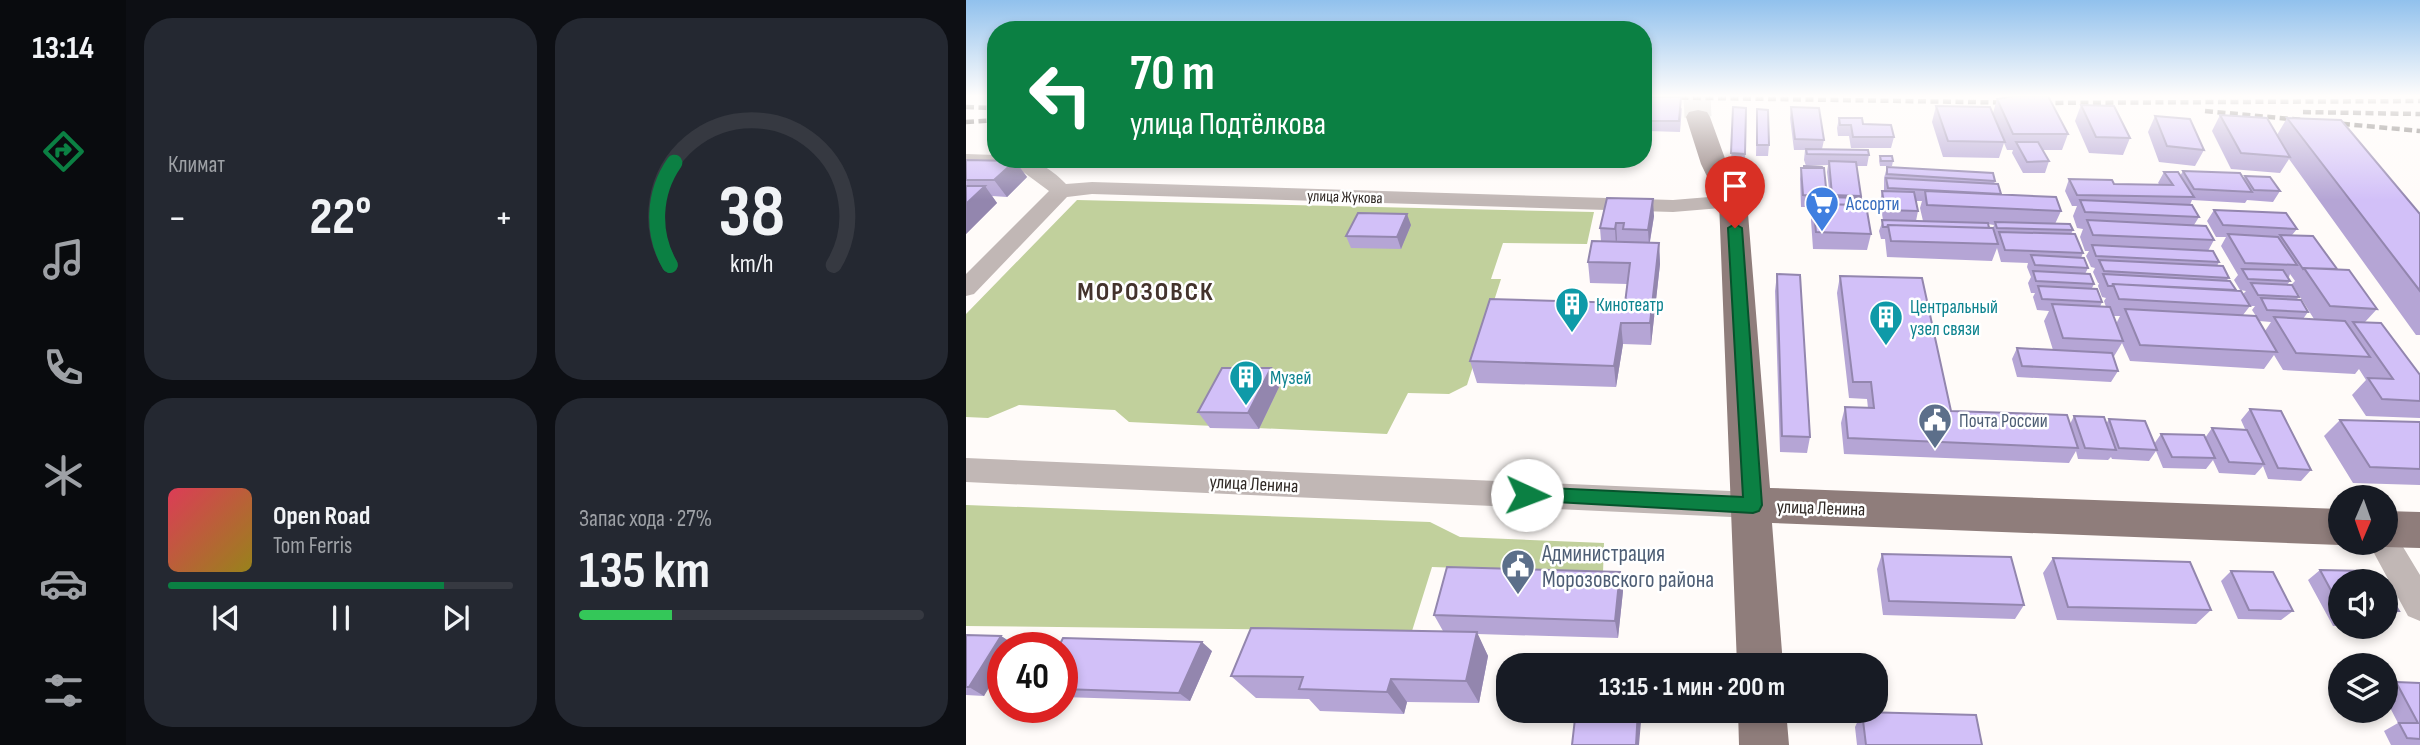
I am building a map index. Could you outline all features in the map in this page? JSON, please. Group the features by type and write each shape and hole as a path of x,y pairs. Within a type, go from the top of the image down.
{"main road":[{"path":"1703,131 1714,164 1733,201 1753,505 1759,653"},
{"name":"улица Ленина","path":"1753,505 2328,527"},
{"path":"2398,529 2420,530"},
{"path":"1763,723 1764,745"}],"street":[{"path":"966,160 987,162"},
{"path":"966,288 1061,191 1045,172 1035,168"},
{"name":"улица Жукова","path":"1061,191 1092,188 1673,206 1733,201"},
{"name":"улица Ленина","path":"966,470 1753,505"},
{"path":"2391,555 2420,605"}],"green space":[{"path":"1077,200 1594,212 1587,244 1503,243 1491,279 1501,279 1467,385 1449,394 1408,393 1387,434 1129,422 1115,410 1019,405 988,418 966,417 966,314"},
{"path":"966,505 1430,522 1460,537 1604,543 1603,573 1432,567 1412,631 966,626"}],"building":[{"path":"1732,131 1746,131 1745,154 1731,153"},
{"path":"1757,131 1769,131 1769,145 1757,145"},
{"path":"1794,131 1823,131 1824,140 1795,139"},
{"path":"1852,131 1892,131 1894,137 1853,137"},
{"path":"1944,131 2000,131 2005,142 1948,141"},
{"path":"2012,131 2066,131 2068,134 2013,134"},
{"path":"2093,131 2126,131 2130,138 2096,137"},
{"path":"2161,131 2195,131 2204,150 2167,146"},
{"path":"2229,131 2275,131 2290,157 2241,153"},
{"path":"2297,131 2350,131 2420,214 2420,291"},
{"path":"2016,142 2038,142 2049,161 2027,162"},
{"path":"1806,149 1868,150 1869,155 1807,154"},
{"path":"1880,156 1892,156 1893,161 1881,161"},
{"path":"966,160 987,160 987,168 1007,168 994,180 966,180"},
{"path":"1829,161 1856,162 1861,196 1832,195"},
{"path":"1887,167 1993,173 1995,181 1887,174"},
{"path":"1801,168 1824,168 1827,197 1861,198 1862,205 1814,204 1813,196 1803,195"},
{"path":"2183,171 2240,173 2252,192 2194,189"},
{"path":"2164,172 2178,172 2194,197 2077,195 2069,179 2112,180 2114,184 2173,185"},
{"path":"2245,176 2270,177 2280,191 2254,190"},
{"path":"1886,178 1998,184 2001,194 1888,188"},
{"path":"966,186 985,186 966,204"},
{"path":"1882,191 1914,192 1918,211 1885,210"},
{"path":"1925,191 2056,197 2061,211 1927,205"},
{"path":"1607,198 1653,199 1648,230 1623,229 1624,223 1616,223 1615,229 1600,228"},
{"path":"2080,200 2192,205 2199,217 2085,212"},
{"path":"1813,204 1866,205 1871,234 1816,232"},
{"path":"2214,210 2286,213 2297,229 2223,225"},
{"path":"1358,213 1407,214 1397,237 1346,236"},
{"path":"1882,220 1988,223 1989,228 1883,227"},
{"path":"2087,220 2206,226 2214,240 2093,235"},
{"path":"1995,222 2070,224 2073,230 1997,228"},
{"path":"1888,225 1993,228 1998,244 1891,241"},
{"path":"1999,232 2075,234 2083,253 2005,250"},
{"path":"2228,234 2278,237 2297,265 2245,263"},
{"path":"2280,235 2313,236 2337,269 2303,269"},
{"path":"1592,241 1659,243 1650,323 1621,323 1614,366 1470,361 1490,299 1625,303 1630,263 1588,262"},
{"path":"2092,245 2213,251 2219,262 2096,256"},
{"path":"2031,255 2084,258 2088,268 2035,265"},
{"path":"2099,260 2223,266 2229,278 2104,271"},
{"path":"2304,268 2349,270 2377,309 2330,306"},
{"path":"2242,269 2283,270 2290,281 2248,279"},
{"path":"2033,271 2090,274 2094,284 2036,281"},
{"path":"1777,274 1800,275 1810,437 1782,436"},
{"path":"2103,274 2230,281 2236,290 2113,284 2108,286"},
{"path":"1840,276 1922,278 1951,411 2067,415 2078,448 1848,438 1845,407 1874,408 1871,382 1853,382"},
{"path":"2251,283 2292,285 2299,297 2258,295"},
{"path":"2113,284 2241,291 2250,306 2119,299"},
{"path":"2038,286 2097,289 2102,302 2042,299"},
{"path":"2261,298 2301,300 2308,312 2267,310"},
{"path":"2052,304 2110,307 2123,341 2063,338"},
{"path":"2125,309 2256,316 2277,352 2140,345"},
{"path":"2274,317 2345,321 2370,357 2296,353"},
{"path":"2353,322 2381,323 2420,375 2420,401 2382,399 2368,378 2393,379"},
{"path":"2017,348 2112,353 2118,371 2022,366"},
{"path":"1222,368 1271,368 1248,413 1198,412"},
{"path":"2250,409 2281,411 2311,470 2278,468"},
{"path":"2074,416 2104,417 2116,450 2085,448"},
{"path":"2109,419 2145,421 2157,450 2119,448"},
{"path":"2340,420 2420,422 2420,469 2370,467"},
{"path":"2212,428 2247,430 2264,464 2229,462"},
{"path":"2161,434 2204,435 2215,458 2172,457"},
{"path":"1882,554 2011,557 2024,605 1889,601"},
{"path":"2053,558 2190,562 2211,610 2068,607"},
{"path":"1447,567 1620,572 1615,621 1434,615"},
{"path":"2320,570 2328,570 2328,585"},
{"path":"2231,571 2273,572 2293,611 2249,610"},
{"path":"1251,628 1477,632 1466,681 1391,679 1387,692 1299,689 1303,677 1231,676"},
{"path":"966,635 987,636 987,658 969,687 966,687"},
{"path":"1078,638 1202,642 1179,693 1078,690"},
{"path":"2398,682 2420,683 2420,739 2407,738 2399,723 2418,723"},
{"path":"1888,713 1976,715 1982,745 1866,745 1863,723 1888,723"},
{"path":"1575,723 1637,723 1636,745 1572,745"}],"place":[{"name":"Ассорти","path":"1822,233"},
{"name":"Кинотеатр","path":"1572,334"},
{"name":"Центральный узел связи","path":"1886,347"},
{"name":"Музей","path":"1246,407"},
{"name":"Почта России","path":"1935,450"},
{"name":"Администрация Морозовского района","path":"1518,596"}],"district":[{"name":"МОРОЗОВСК","path":"1146,291"}],"route":[{"path":"1527,495 1753,505 1735,228"}]}
